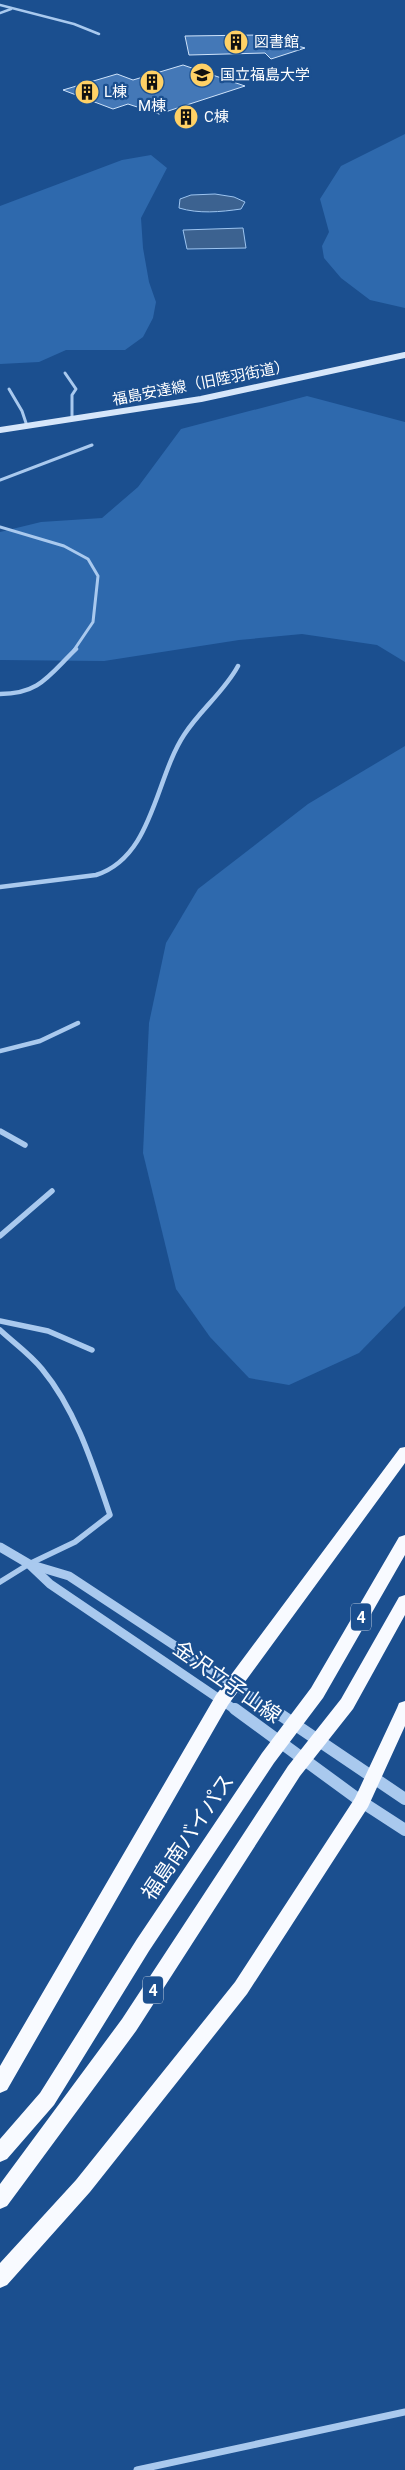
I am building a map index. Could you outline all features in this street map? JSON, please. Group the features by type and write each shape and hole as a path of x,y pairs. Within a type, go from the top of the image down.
{"highway":[{"path":"0,2084 222,1700 405,1452"},
{"name":"福島南バイパス","path":"0,2153 47,2099 143,1945 268,1758 317,1693 405,1541"},
{"name":"4","path":"0,2200 129,2026 294,1771 347,1704 405,1601"},
{"path":"0,2278 89,2178 176,2072 241,1988 362,1802 405,1708"}],"main road":[{"name":"福島安達線（旧陸羽街道）","path":"0,430 201,399 405,356"}],"street":[{"path":"0,5 74,24 99,34"},
{"path":"0,13 12,9"},
{"path":"65,373 76,389 72,395 72,419"},
{"path":"9,389 22,411 27,426"},
{"path":"0,480 28,471 92,445"},
{"path":"0,527 64,546 88,559 98,576 93,622 80,645 34,689 15,694 0,694"},
{"path":"0,887 84,876 109,870 121,863 134,847 168,763 182,738 204,708 231,680 238,666"},
{"path":"0,1051 32,1044 59,1034 78,1023"},
{"path":"0,1131 26,1145"},
{"path":"0,1236 52,1191"},
{"path":"0,1321 19,1322 51,1330 92,1350"},
{"path":"0,1330 42,1369 61,1397 98,1479 110,1515 75,1542 29,1564 0,1582"},
{"name":"金沢立子山線","path":"0,1547 29,1564 50,1584 222,1700 362,1802 405,1830"},
{"name":"金沢立子山線","path":"29,1564 69,1576 405,1799"},
{"path":"137,2470 405,2412"}],"shaded area":[{"path":"405,134 405,308 370,300 341,278 324,258 322,246 329,232 320,199 341,166"},
{"path":"151,155 167,168 141,218 143,248 149,282 156,302 153,318 143,337 125,350 66,350 39,362 0,364 0,206 122,160"},
{"path":"215,194 234,197 245,202 241,209 225,211 202,212 179,208 180,199 191,195"},
{"path":"243,228 246,248 187,249 183,230"},
{"path":"307,396 405,422 405,662 377,645 302,634 239,640 104,661 0,660 0,532 41,522 102,518 138,487 181,429"},
{"path":"405,746 405,1306 359,1353 289,1385 249,1378 210,1337 176,1289 143,1153 149,1023 166,943 198,889 308,804"}],"building":[{"name":"図書館","path":"259,35 305,48 271,59 265,53 189,55 185,36"},
{"path":"183,65 245,86 159,114 128,104 113,109 63,90 117,74 133,80"}],"place":[{"name":"図書館","path":"236,42"},
{"name":"国立福島大学","path":"202,75"},
{"name":"M棟","path":"152,82"},
{"name":"L棟","path":"87,92"},
{"name":"C棟","path":"186,117"}]}
